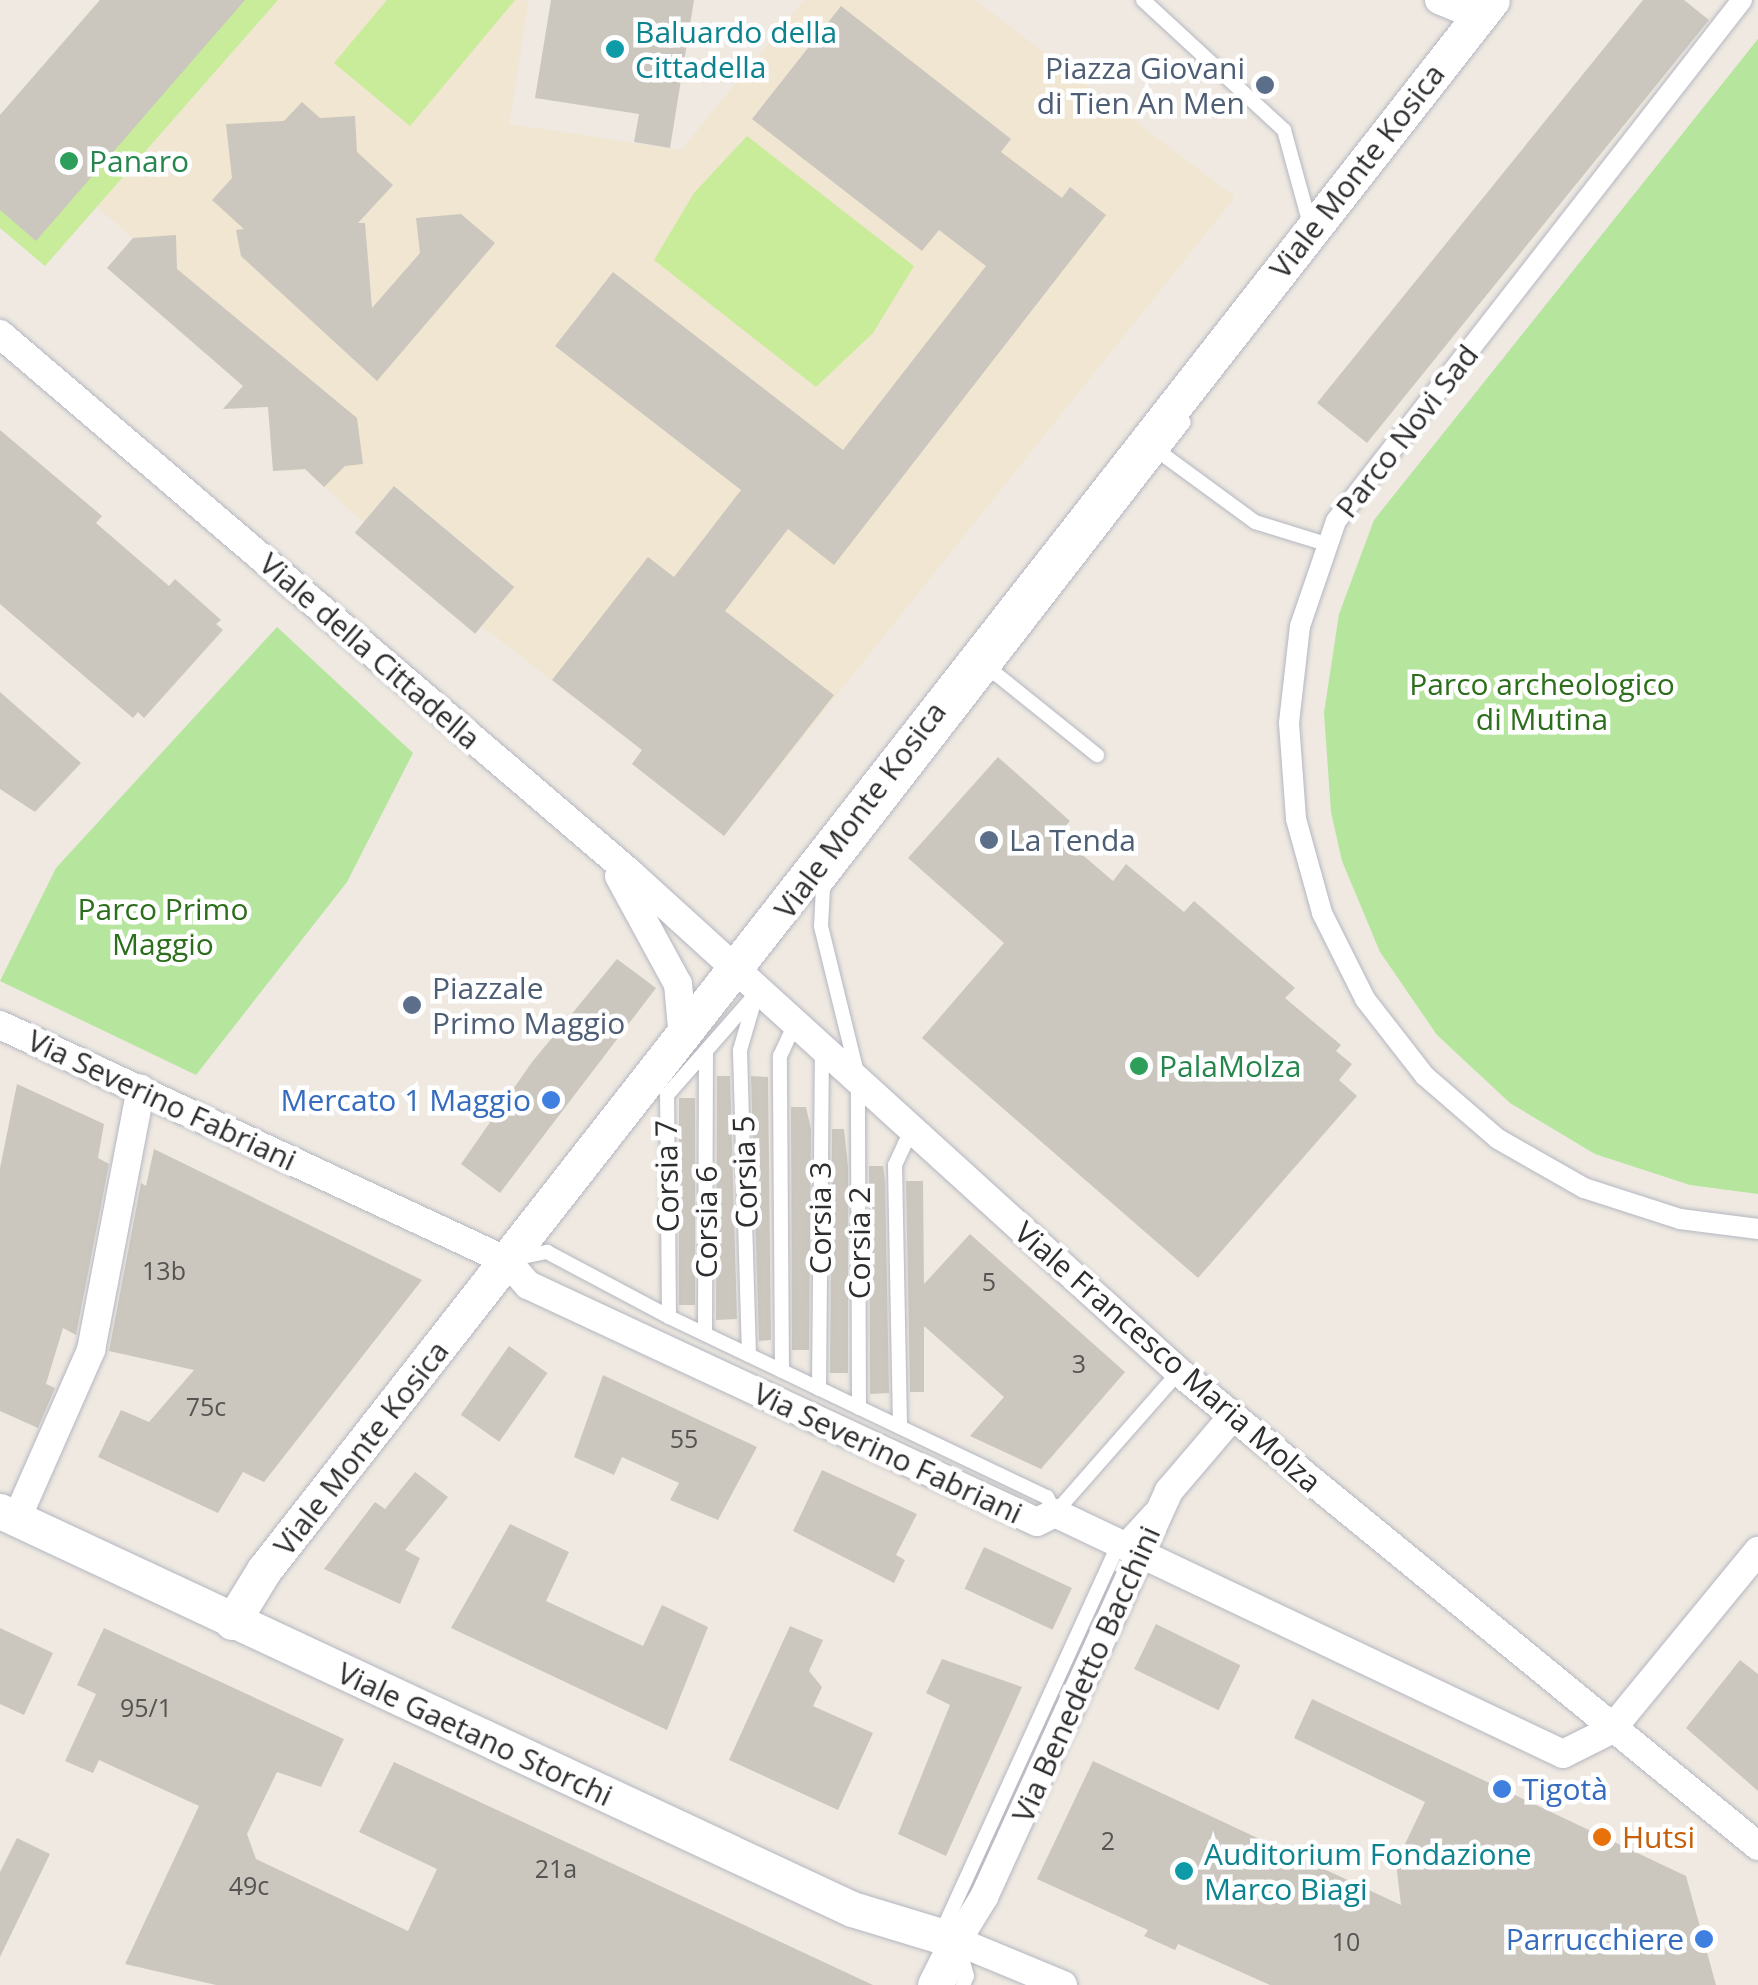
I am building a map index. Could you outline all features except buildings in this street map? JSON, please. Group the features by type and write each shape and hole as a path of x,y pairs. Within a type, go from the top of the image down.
{"street":[{"path":"1439,0 1486,8"},
{"name":"Parco Novi Sad","path":"1742,0 1352,497 1326,544 1292,674 1290,772 1322,913 1366,999 1425,1076 1539,1165 1631,1206 1758,1229"},
{"name":"Viale Monte Kosica","path":"232,1622 264,1570 507,1261 747,982 984,664 1153,447 1311,229 1486,8"},
{"name":"Viale della Cittadella","path":"0,334 606,853 747,982"},
{"path":"606,853 667,956 694,1045"},
{"name":"Viale Francesco Maria Molza","path":"747,982 858,1077 910,1133 1179,1372 1611,1730"},
{"name":"Via Severino Fabriani","path":"0,1024 507,1261 528,1285 1037,1522 1055,1513 1563,1754 1611,1730"},
{"path":"8,1514 90,1350 141,1090"},
{"name":"Via Benedetto Bacchini","path":"948,1939 984,1897 1129,1551 1168,1491 1232,1417"},
{"name":"Viale Gaetano Storchi","path":"8,1514 852,1909 948,1939"},
{"path":"1758,1551 1611,1730 1758,1846"},
{"path":"935,1985 948,1939 1063,1985"}],"lane":[{"path":"1143,0 1284,130 1311,229"},
{"name":"Viale Monte Kosica","path":"1153,447 1512,0"},
{"path":"1153,447 1255,522 1326,544"},
{"path":"984,664 1097,755"},
{"name":"Viale Monte Kosica","path":"858,1077 821,926 823,888 984,664"},
{"name":"Corsia 5","path":"747,982 740,1050 750,1356"},
{"path":"782,1371 780,1056 795,1024"},
{"name":"Corsia 7","path":"669,1317 666,1095 694,1045"},
{"name":"Corsia 6","path":"694,1045 705,1334"},
{"name":"Corsia 3","path":"819,1389 822,1048"},
{"name":"Corsia 2","path":"858,1077 860,1408"},
{"path":"900,1426 896,1165 910,1133"},
{"path":"507,1261 548,1252 669,1317 1047,1497 1055,1513 1179,1372"},
{"path":"948,1939 967,1976 963,1985"}],"shaded area":[{"path":"278,0 529,0 509,124 681,150 804,0 975,0 1235,197 724,836 632,764 641,750 482,626 514,586 395,486 363,522 306,470 273,471 268,407 223,409 243,385 107,268 133,238 97,207"}],"green space":[{"name":"Panaro","path":"100,0 278,0 45,266 0,228 0,115"},
{"path":"387,0 515,0 410,126 334,63"},
{"name":"Parco archeologico di Mutina","path":"1758,39 1758,1194 1690,1185 1595,1154 1510,1103 1437,1035 1380,952 1342,861 1331,812 1324,713 1339,614 1374,520"},
{"path":"747,136 914,266 873,333 816,387 654,260 694,193"},
{"name":"Parco Primo Maggio","path":"277,627 413,753 347,882 196,1075 0,981 56,868"}],"place":[{"name":"Baluardo della Cittadella","path":"615,49"},
{"name":"Piazza Giovani di Tien An Men","path":"1265,85"},
{"name":"Panaro","path":"69,161"},
{"name":"La Tenda","path":"989,840"},
{"name":"Piazzale Primo Maggio","path":"412,1005"},
{"name":"PalaMolza","path":"1139,1066"},
{"name":"Mercato 1 Maggio","path":"551,1100"},
{"name":"Tigotà","path":"1502,1789"},
{"name":"Hutsi","path":"1602,1837"},
{"name":"Auditorium Fondazione Marco Biagi","path":"1184,1871"},
{"name":"Parrucchiere","path":"1704,1939"}]}
